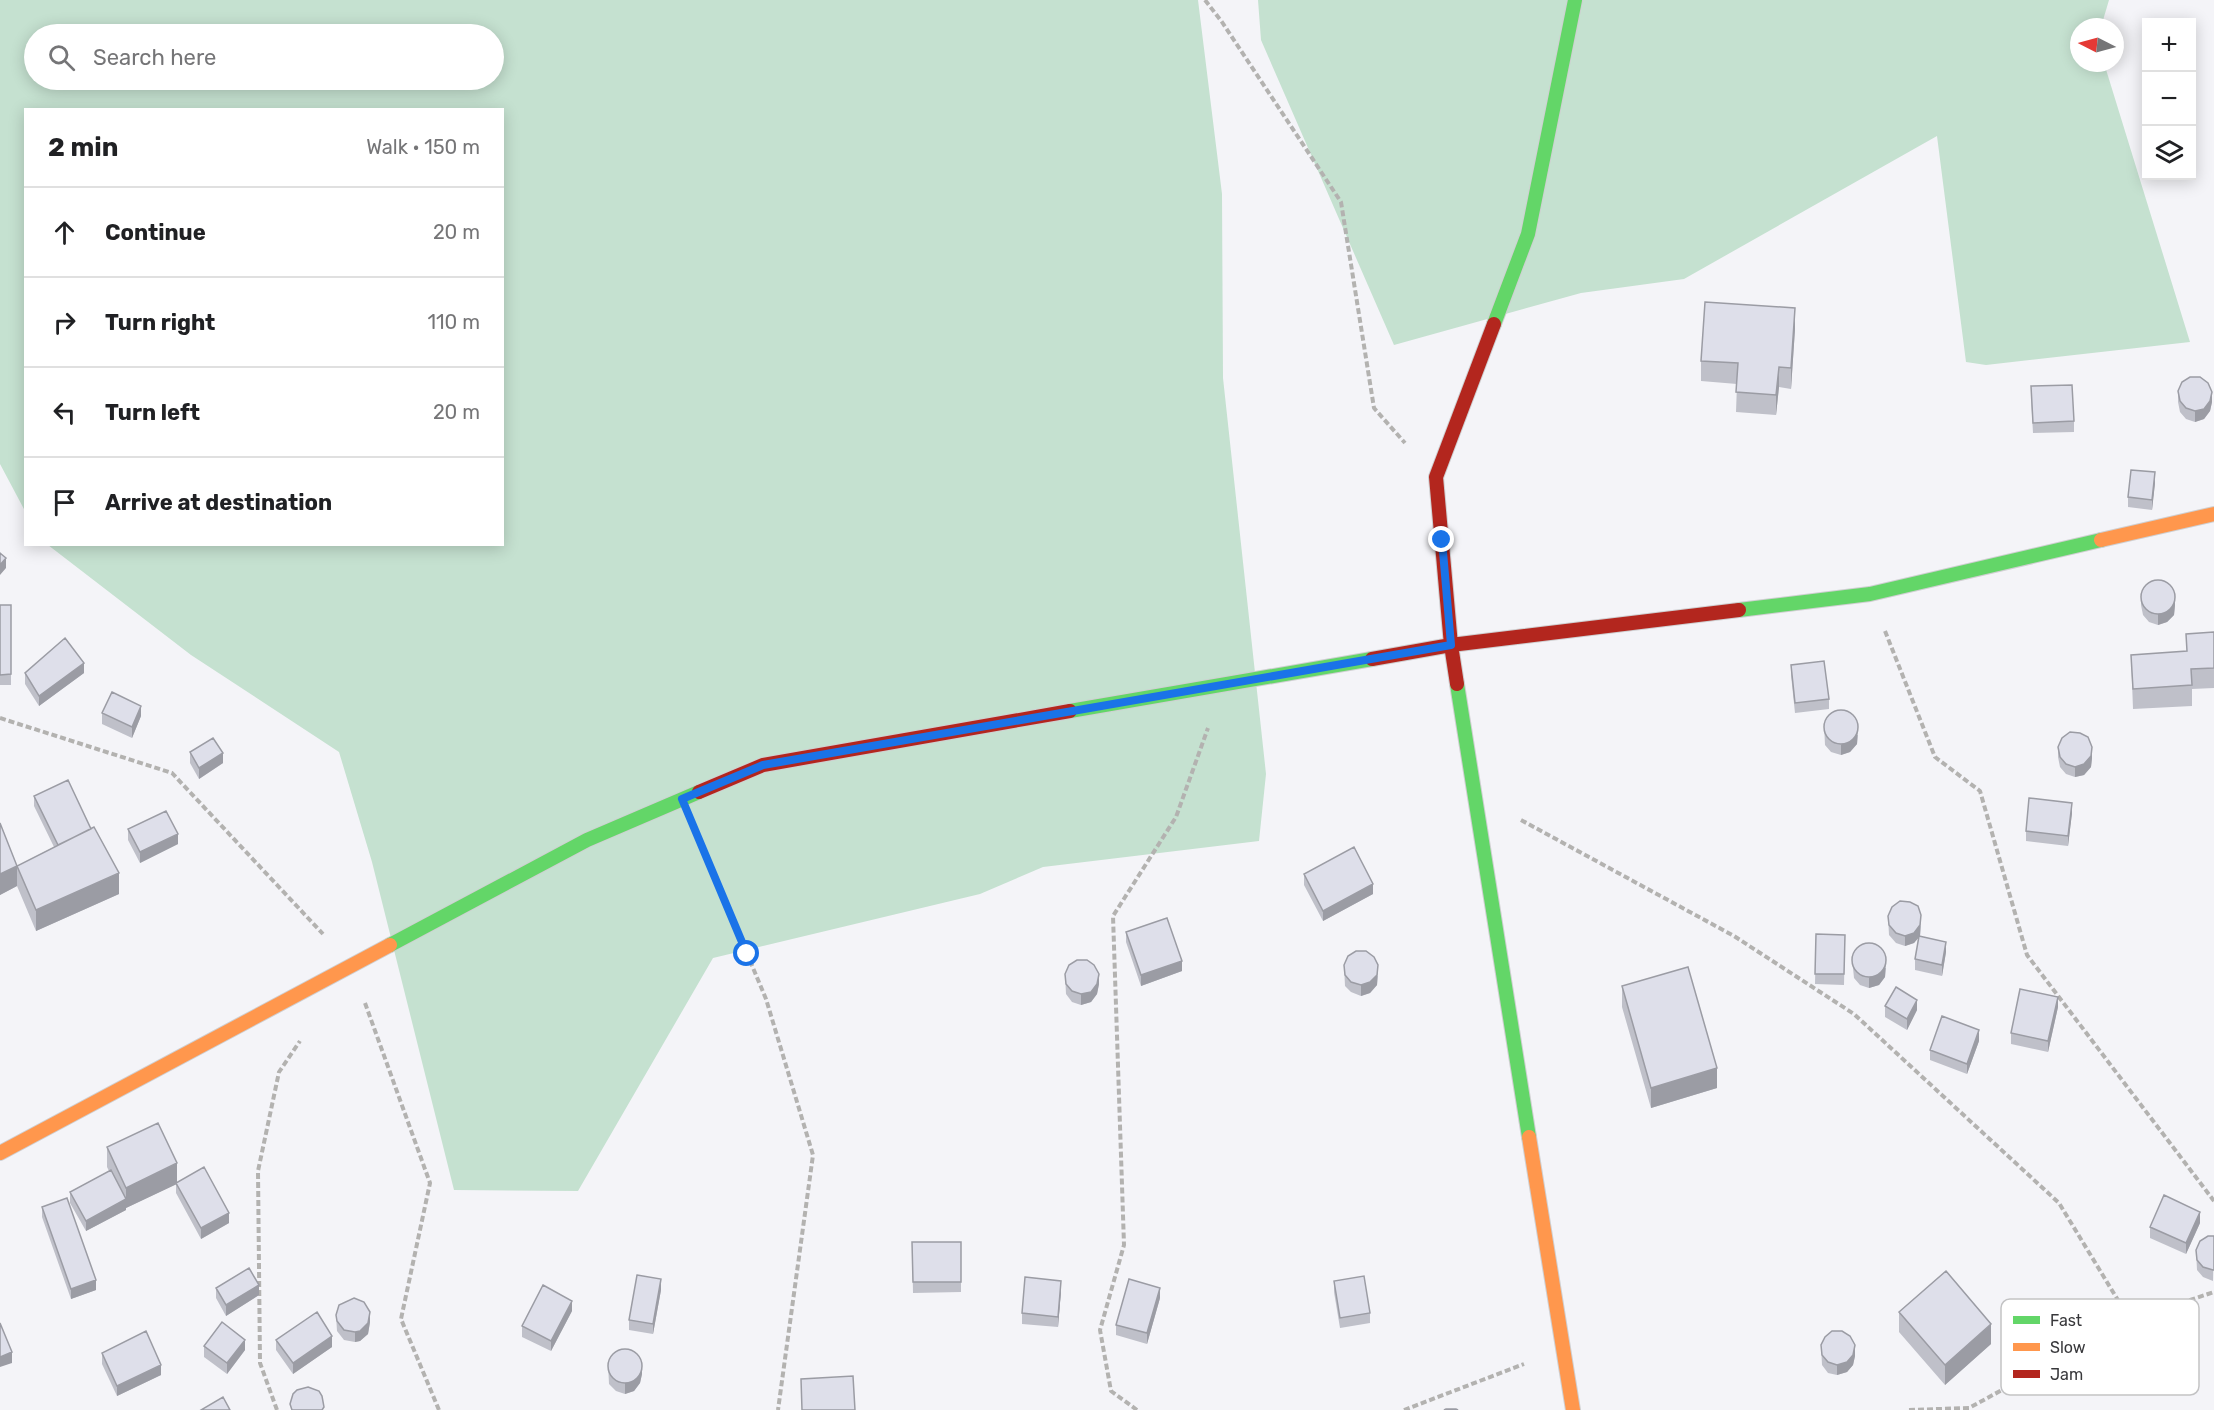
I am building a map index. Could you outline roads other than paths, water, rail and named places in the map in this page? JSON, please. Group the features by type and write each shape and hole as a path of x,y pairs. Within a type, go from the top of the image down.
{"main road":[{"path":"1574,1410 1451,645 1436,477 1528,234 1575,0"},
{"path":"0,1153 587,840 763,765 1451,645 1870,594 2214,514"}]}
